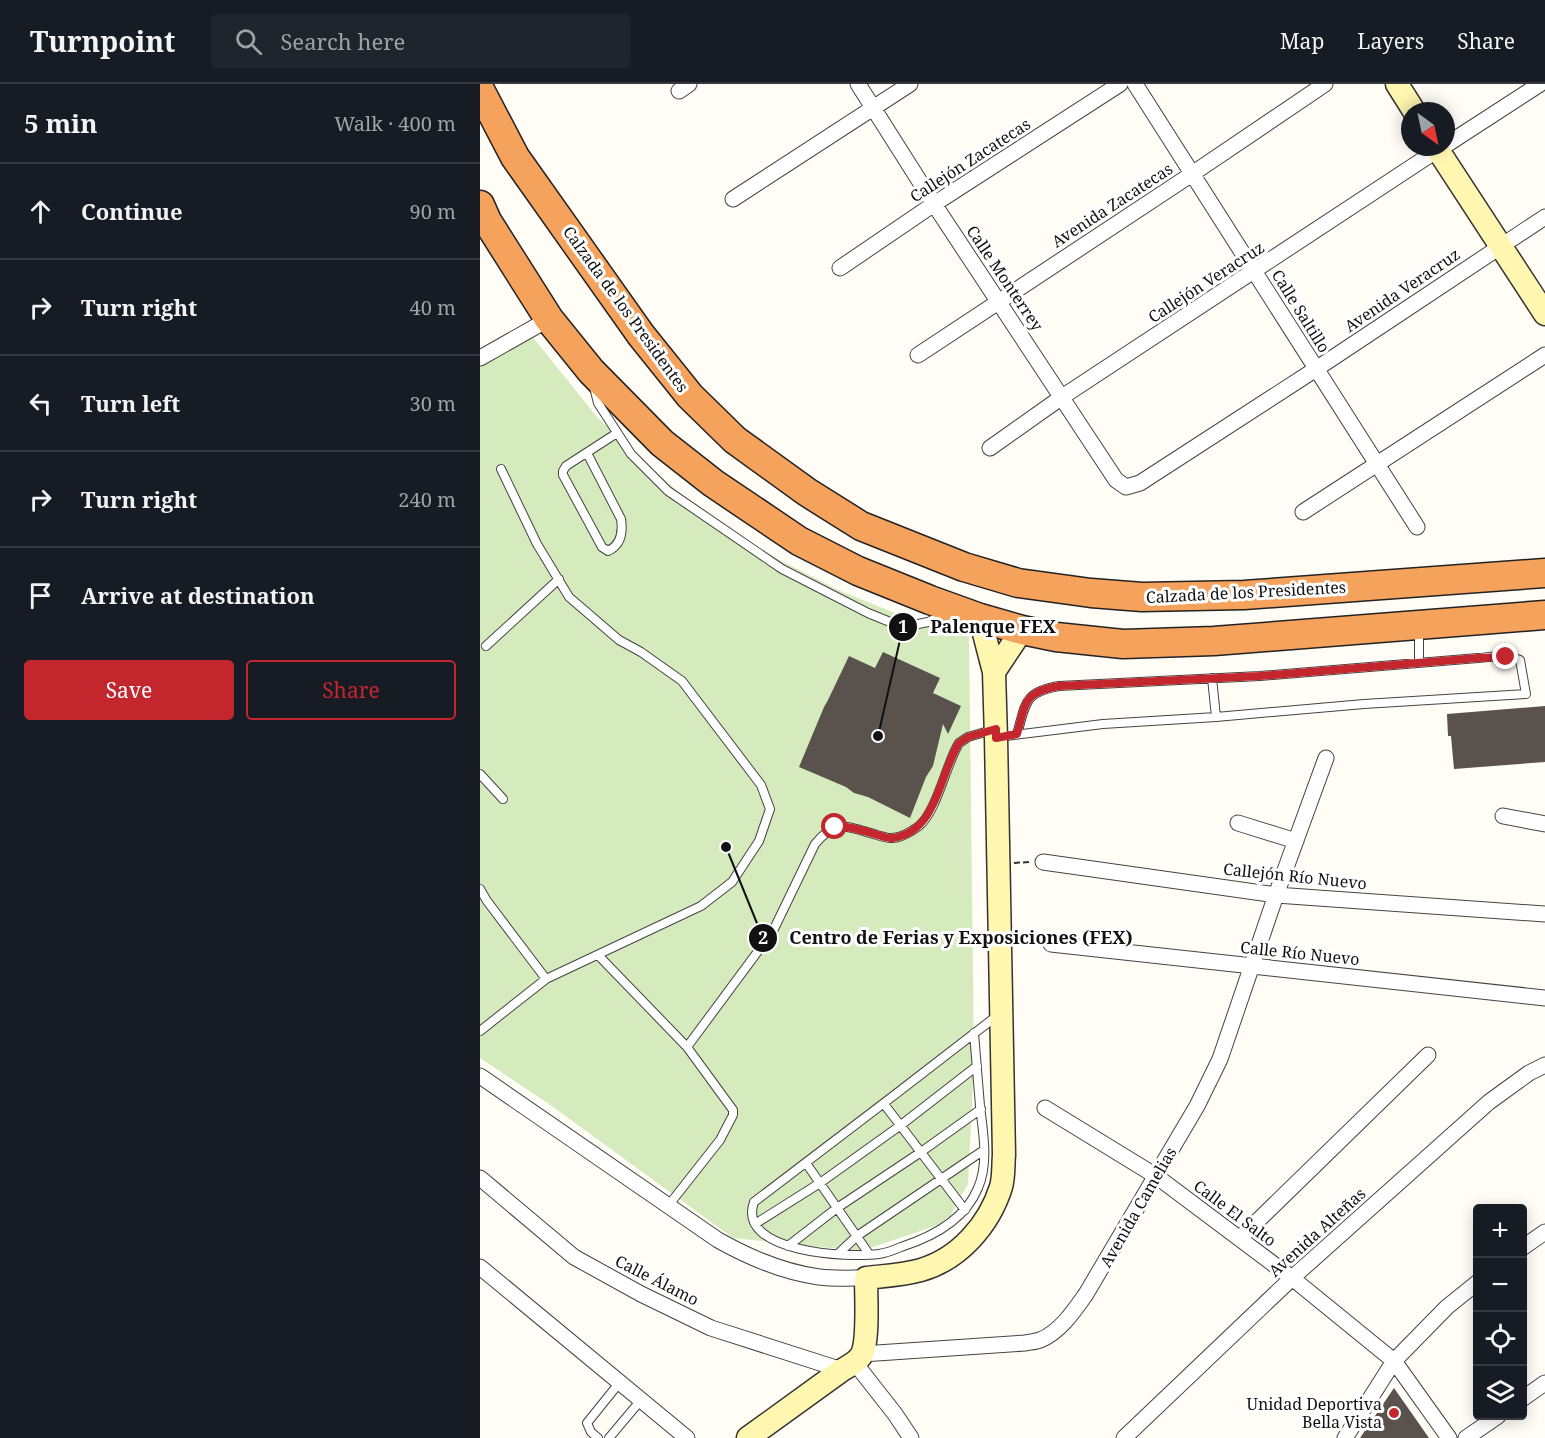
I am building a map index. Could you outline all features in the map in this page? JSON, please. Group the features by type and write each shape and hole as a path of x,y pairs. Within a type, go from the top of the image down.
{"highway":[{"name":"Calzada de los Presidentes","path":"480,90 515,157 641,335 690,396 735,440 807,492 861,526 964,567 1018,583 1142,597 1244,595 1545,573"},
{"path":"480,205 487,221 549,319 591,371 662,443 713,483 799,541 858,571 967,613 1022,630 1056,637 1123,644 1214,641 1545,615"}],"street":[{"name":"Calle Monterrey","path":"858,84 934,204 1116,480 1126,487"},
{"path":"733,199 910,84"},
{"name":"Callejón Zacatecas","path":"840,268 934,204 1120,84"},
{"name":"Calle Saltillo","path":"1134,84 1417,527"},
{"name":"Avenida Zacatecas","path":"918,355 1325,84"},
{"path":"1396,84 1408,102"},
{"name":"Callejón Veracruz","path":"1455,138 1540,84"},
{"name":"Callejón Veracruz","path":"990,448 1062,397 1428,156"},
{"path":"1446,156 1500,246 1545,314"},
{"name":"Avenida Veracruz","path":"1126,487 1140,483 1545,218"},
{"path":"480,358 549,319"},
{"path":"1303,512 1545,355"},
{"path":"480,1076 718,1240 748,1257 784,1270 820,1277 866,1278 920,1270 945,1260 968,1242 988,1216 1001,1186 1004,1155 999,863 1003,734 994,672 967,613"},
{"path":"994,672 1022,630"},
{"name":"Avenida Camelias","path":"853,1362 1040,1340 1068,1318 1086,1294 1156,1176 1197,1106 1220,1059 1326,758"},
{"path":"1503,816 1545,824"},
{"path":"1238,823 1296,841"},
{"name":"Callejón Río Nuevo","path":"1043,862 1276,895 1545,914"},
{"name":"Calle Río Nuevo","path":"1051,944 1545,998"},
{"path":"1240,1238 1428,1055"},
{"name":"Avenida Alteñas","path":"1124,1438 1292,1278 1490,1102 1529,1073 1545,1065"},
{"name":"Calle El Salto","path":"1045,1108 1156,1176 1292,1278 1394,1361 1449,1438"},
{"name":"Calle Álamo","path":"480,1178 574,1257 641,1294 711,1328 853,1362"},
{"path":"1527,1245 1545,1232"},
{"path":"480,1267 687,1438"},
{"path":"748,1438 853,1362 865,1343 866,1278"},
{"path":"1345,1438 1394,1361 1447,1307 1473,1286"},
{"path":"853,1362 895,1414 911,1438"},
{"path":"1527,1397 1542,1391"},
{"path":"1466,1438 1492,1420"}],"lane":[{"path":"591,371 598,403 631,454 668,492 782,569 894,624 908,626 967,613"},
{"path":"587,453 621,519 623,530 618,544 608,551 602,547 563,475 563,471 566,466 617,433"},
{"path":"480,1031 546,979 701,906 732,882 759,841 770,809 761,785 682,681 641,652 619,640 569,597 537,544 501,469"},
{"path":"486,646 559,579"},
{"path":"1419,625 1419,662"},
{"path":"687,1047 773,931 815,844 822,836 835,827 846,826 891,839 920,825 929,812 959,743 968,737 1003,734 1103,724 1526,694 1520,660 1514,657 1419,662 1260,676 1059,686 1044,688 1034,693 1003,734"},
{"path":"1212,678 1216,717"},
{"path":"480,774 502,799"},
{"path":"480,889 546,979"},
{"path":"598,955 687,1047 733,1110 733,1115 720,1140 668,1206"},
{"path":"974,1033 984,1158 979,1186 973,1198 955,1220 914,1243 881,1254 848,1255 788,1246 773,1241 760,1231 752,1217 751,1210 754,1202 1002,1011"},
{"path":"755,1224 820,1183 901,1125 977,1066"},
{"path":"884,1104 964,1210"},
{"path":"788,1246 837,1208 981,1109"},
{"path":"838,1254 856,1236 984,1150"},
{"path":"806,1163 869,1254"},
{"path":"598,1438 591,1432 587,1423 620,1382"},
{"path":"609,1438 641,1400"}],"path":[{"path":"999,863 1043,862"}],"green space":[{"path":"527,330 597,417 716,527 838,590 922,624 969,637 974,1061 968,1184 947,1222 861,1251 733,1238 549,1104 480,1058 480,357"}],"building":[{"path":"883,652 940,678 933,693 961,706 948,734 943,724 933,766 926,777 910,818 799,767 824,707 849,656 875,668"},
{"path":"1545,706 1545,762 1454,769 1447,714"},
{"name":"Unidad Deportiva Bella Vista","path":"1394,1388 1429,1438 1360,1438"}],"place":[{"name":"Palenque FEX","path":"878,736"},
{"name":"Centro de Ferias y Exposiciones (FEX)","path":"726,847"},
{"name":"Unidad Deportiva Bella Vista","path":"1394,1413"}],"route":[{"path":"835,827 846,826 891,839 920,825 929,812 959,743 968,737 996,729 996,738 1017,734 1028,700 1034,693 1044,688 1260,676 1506,657"}]}
